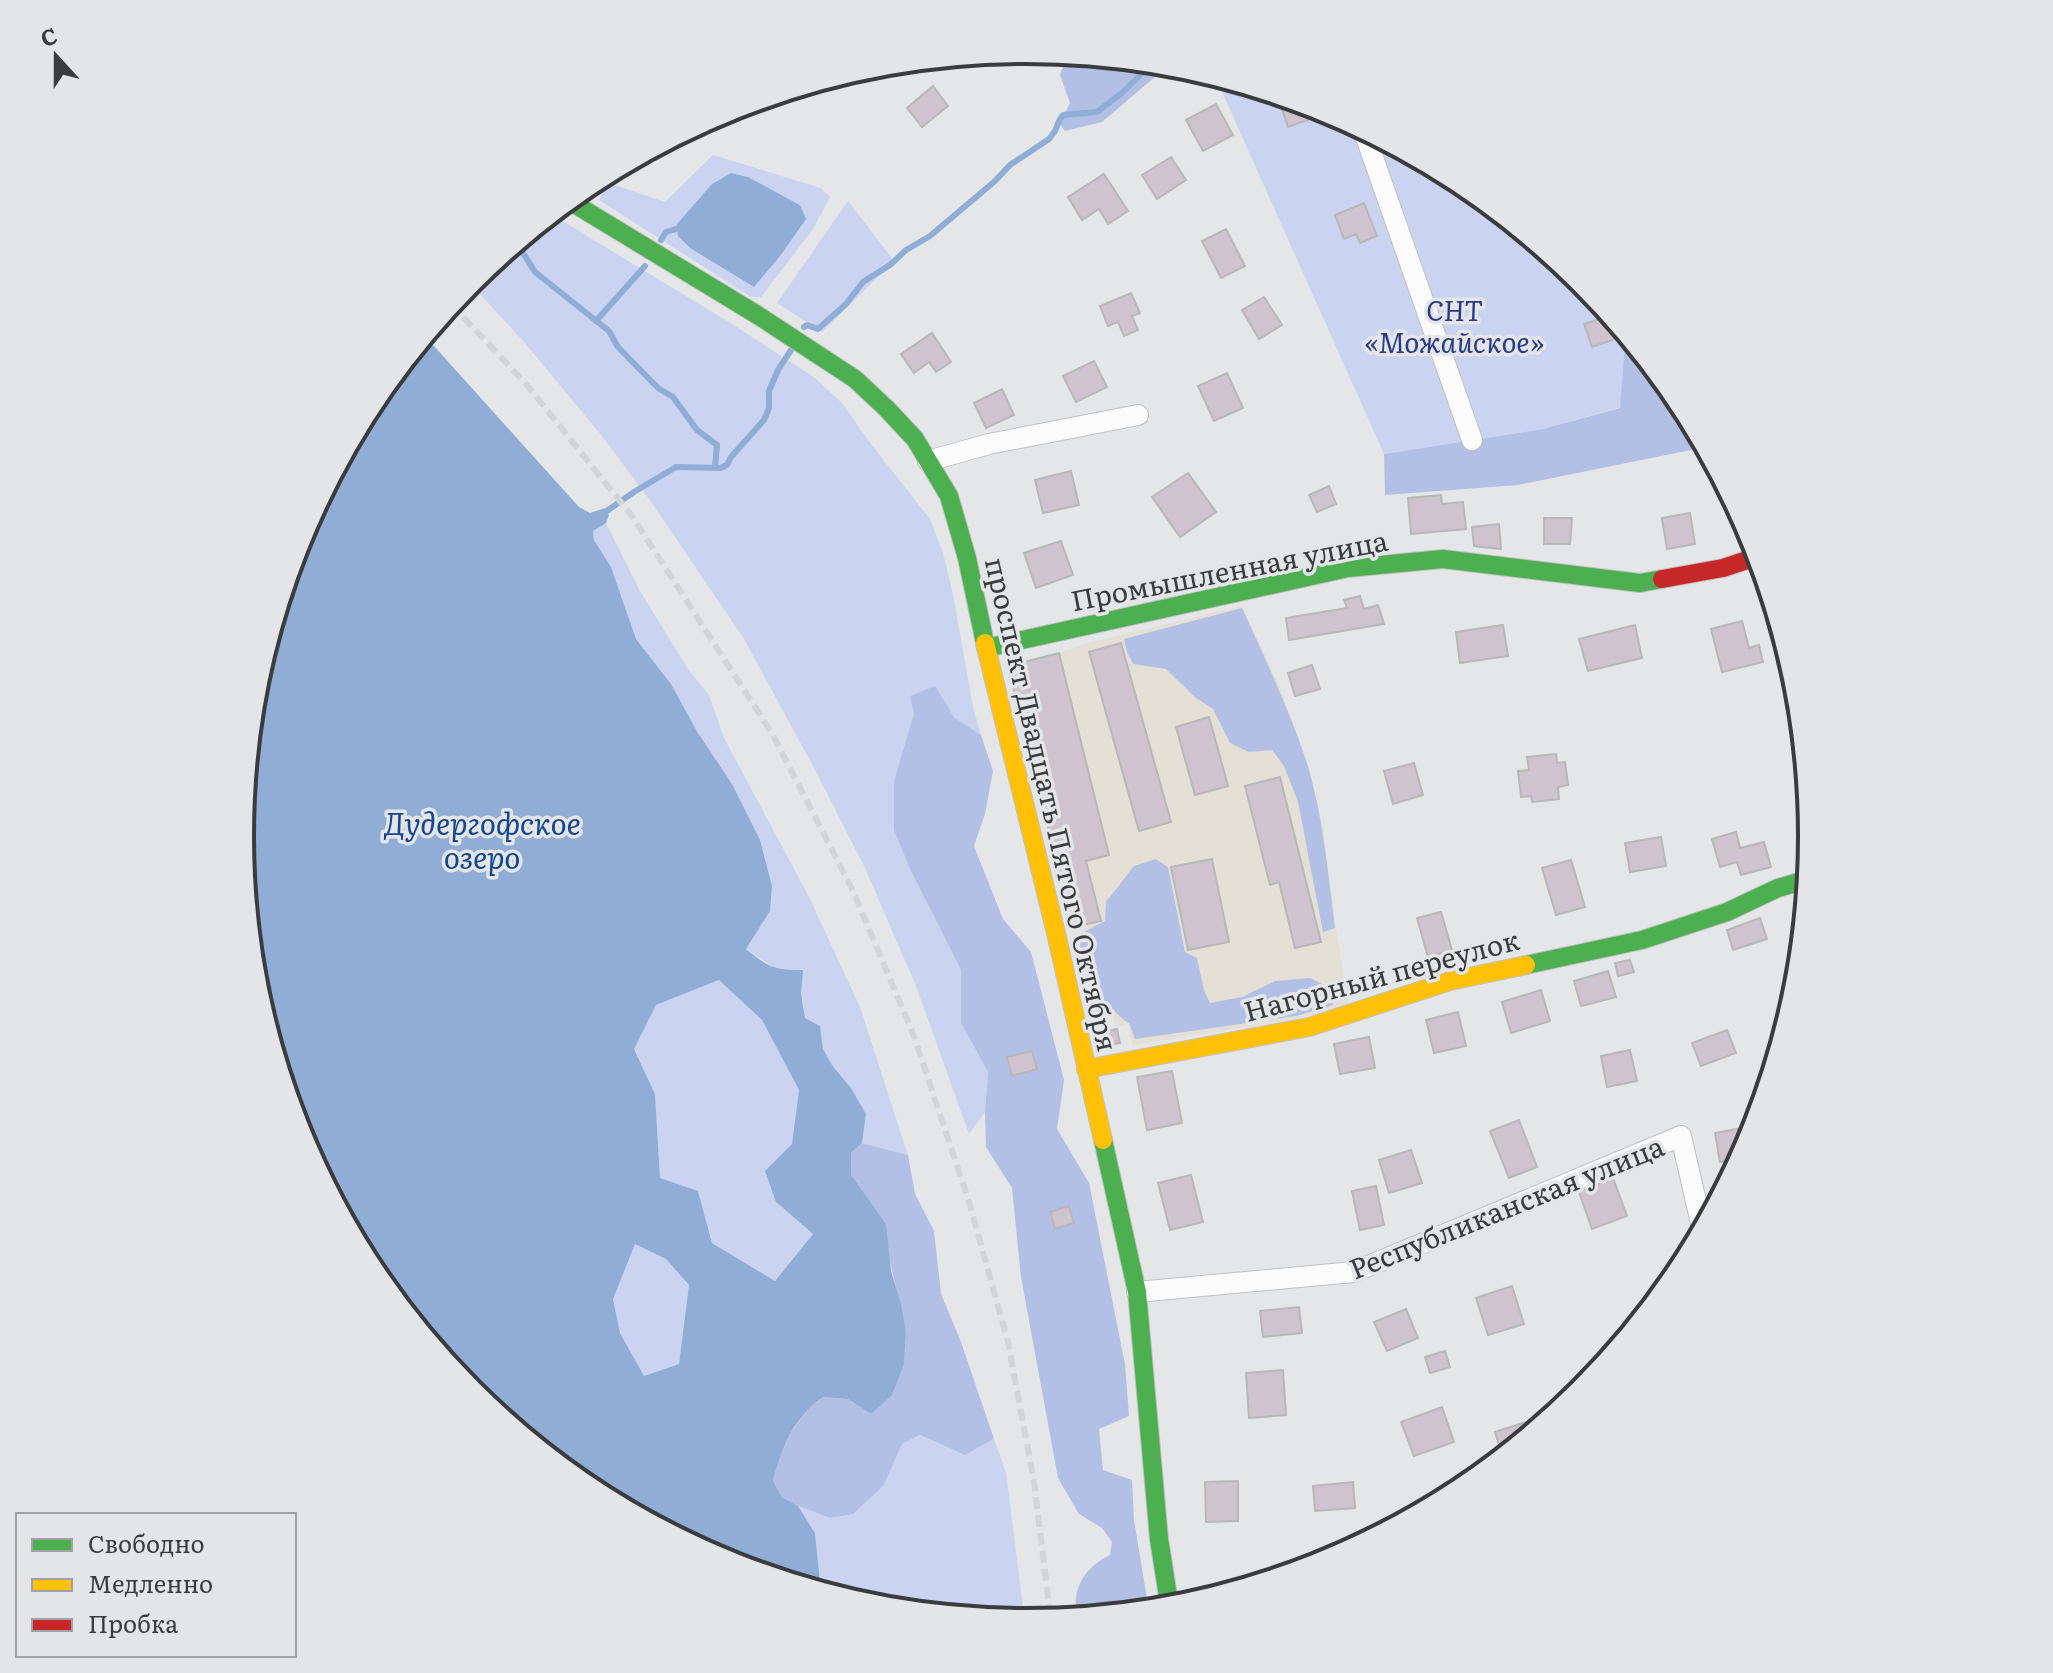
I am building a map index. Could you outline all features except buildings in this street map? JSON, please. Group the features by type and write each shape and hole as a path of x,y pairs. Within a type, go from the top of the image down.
{"street":[{"path":"1368,144 1472,440"},
{"name":"проспект Двадцать Пятого Октября","path":"579,207 759,316 855,379 915,439 949,496 967,558 1056,933 1137,1292 1159,1539 1168,1595"},
{"path":"928,461 989,444 1138,415"},
{"name":"Промышленная улица","path":"986,648 1348,568 1443,559 1640,583 1723,568 1747,560"},
{"name":"Нагорный переулок","path":"1086,1069 1309,1027 1450,981 1642,940 1727,912 1797,882"},
{"name":"Республиканская улица","path":"1137,1292 1354,1272 1681,1136 1699,1216"}],"shaded area":[{"path":"1063,65 1156,76 1102,122 1065,131 1060,124 1070,103 1060,75"},
{"path":"1625,348 1669,407 1695,449 1518,485 1385,495 1384,454 1543,429 1620,408"},
{"path":"1242,606 1277,680 1307,761 1323,829 1349,1005 1292,1020 1133,1045 1128,1024 1116,1027 1111,1013 1098,1017 1092,1011 1008,666 1084,644"},
{"path":"1242,608 1284,702 1312,780 1335,928 1323,932 1298,802 1284,766 1272,750 1249,752 1230,743 1213,709 1196,698 1166,669 1133,664 1127,652 1124,639"},
{"path":"935,686 954,717 981,735 993,771 985,814 974,846 1003,919 1031,952 1064,1080 1057,1129 1089,1183 1125,1364 1129,1416 1099,1429 1103,1470 1132,1480 1134,1520 1147,1599 1077,1607 1080,1583 1098,1562 1110,1555 1112,1542 1102,1528 1079,1514 1058,1478 1021,1277 1012,1188 986,1147 988,1072 961,1023 961,970 894,830 894,781 914,714 910,696"},
{"path":"1156,859 1168,867 1185,952 1197,958 1210,1003 1242,997 1275,981 1310,978 1332,989 1333,1005 1296,1016 1135,1039 1129,1023 1115,1012 1109,1009 1101,1013 1094,1009 1078,935 1105,921 1106,902 1134,866"},
{"path":"862,1143 908,1155 915,1194 934,1231 941,1294 994,1439 965,1455 920,1435 902,1444 884,1485 853,1514 830,1518 782,1497 773,1481 785,1445 796,1425 823,1397 848,1399 871,1414 904,1364 906,1333 889,1257 866,1198 851,1175 851,1153"}],"green space":[{"name":"СНТ «Можайское»","path":"1221,89 1322,123 1413,167 1456,194 1536,256 1573,290 1625,349 1621,407 1543,429 1384,454"},
{"path":"713,155 821,188 830,197 813,229 761,297 751,297 599,200 603,190 613,184 665,202","holes":["731,173 748,177 800,205 805,220 712,184"]},
{"path":"848,201 894,261 822,332 777,303"},
{"path":"561,220 815,378 842,403 930,519 943,553 953,594 981,735 954,717 935,687 911,696 914,714 909,733 911,871 961,970 961,1023 988,1072 985,1112 969,1134 916,986 865,868 744,639 652,503 602,436 478,292"},
{"path":"606,523 640,591 688,669 709,695 724,738 809,897 860,1007 908,1155 862,1143 866,1114 823,1049 820,1026 805,1018 803,1002 796,986 746,949 770,911 772,886 698,733 671,684 636,639 611,567 594,540 593,531"},
{"path":"719,980 762,1020 799,1090 792,1144 776,1202 813,1234 775,1281 712,1243 698,1191 660,1178 655,1094 634,1049 656,1005"},
{"path":"635,1243 666,1259 689,1285 679,1364 644,1376 620,1333 613,1299"},
{"path":"920,1435 965,1455 994,1439 1006,1472 1023,1609 926,1602 820,1581 815,1533 798,1506 830,1518 884,1485 902,1444"}],"water":[{"path":"731,173 748,177 800,205 806,219 754,287 690,248 678,236 677,224 712,184"},
{"name":"Дудергофское озеро","path":"432,344 579,507 590,513 605,508 609,515 606,523 593,531 594,540 611,567 636,639 671,684 698,733 732,784 760,840 772,886 770,911 746,949 772,966 803,970 801,993 805,1018 820,1026 823,1049 866,1114 862,1143 851,1153 851,1175 886,1224 891,1271 906,1333 904,1364 892,1395 871,1414 848,1399 823,1397 790,1434 773,1481 782,1497 798,1506 815,1533 820,1581 731,1550 640,1506 597,1479 517,1417 446,1346 384,1266 334,1178 295,1085 269,987 256,887 256,786 269,686 295,588 334,495 384,407","holes":["719,980 762,1020 799,1090 792,1144 765,1171 776,1202 813,1234 775,1281 712,1243 698,1191 660,1178 655,1094 634,1049 656,1005","635,1244 666,1259 689,1285 679,1364 644,1376 620,1333 613,1299"]}],"waterway":[{"path":"804,327 807,325 818,329 846,304 863,282 930,236 1010,165 1049,139 1063,115 1097,112 1142,73"},
{"path":"661,240 666,232 682,227"},
{"path":"522,252 535,272 609,331 618,347 658,388 673,397 697,430 717,445 715,467"},
{"path":"596,321 645,266"},
{"path":"601,515 676,467 721,468 727,465 764,420 769,408 769,391 791,350"}],"railway":[{"path":"459,313 526,384 632,516 773,735 853,891 914,1036 969,1202 1008,1342 1034,1482 1049,1608"}],"traffic: fast":[{"path":"579,207 759,316 855,379 915,439 949,496 967,558 985,643"},
{"path":"986,648 1348,568 1443,559 1640,583 1662,579"},
{"path":"1526,965 1642,940 1727,912 1797,882"},
{"path":"1103,1140 1137,1292 1159,1539 1168,1595"}],"traffic: slow":[{"path":"985,643 1103,1140"},
{"path":"1086,1069 1309,1027 1450,981 1526,965"}],"traffic: jam":[{"path":"1662,579 1723,568 1747,560"}]}
